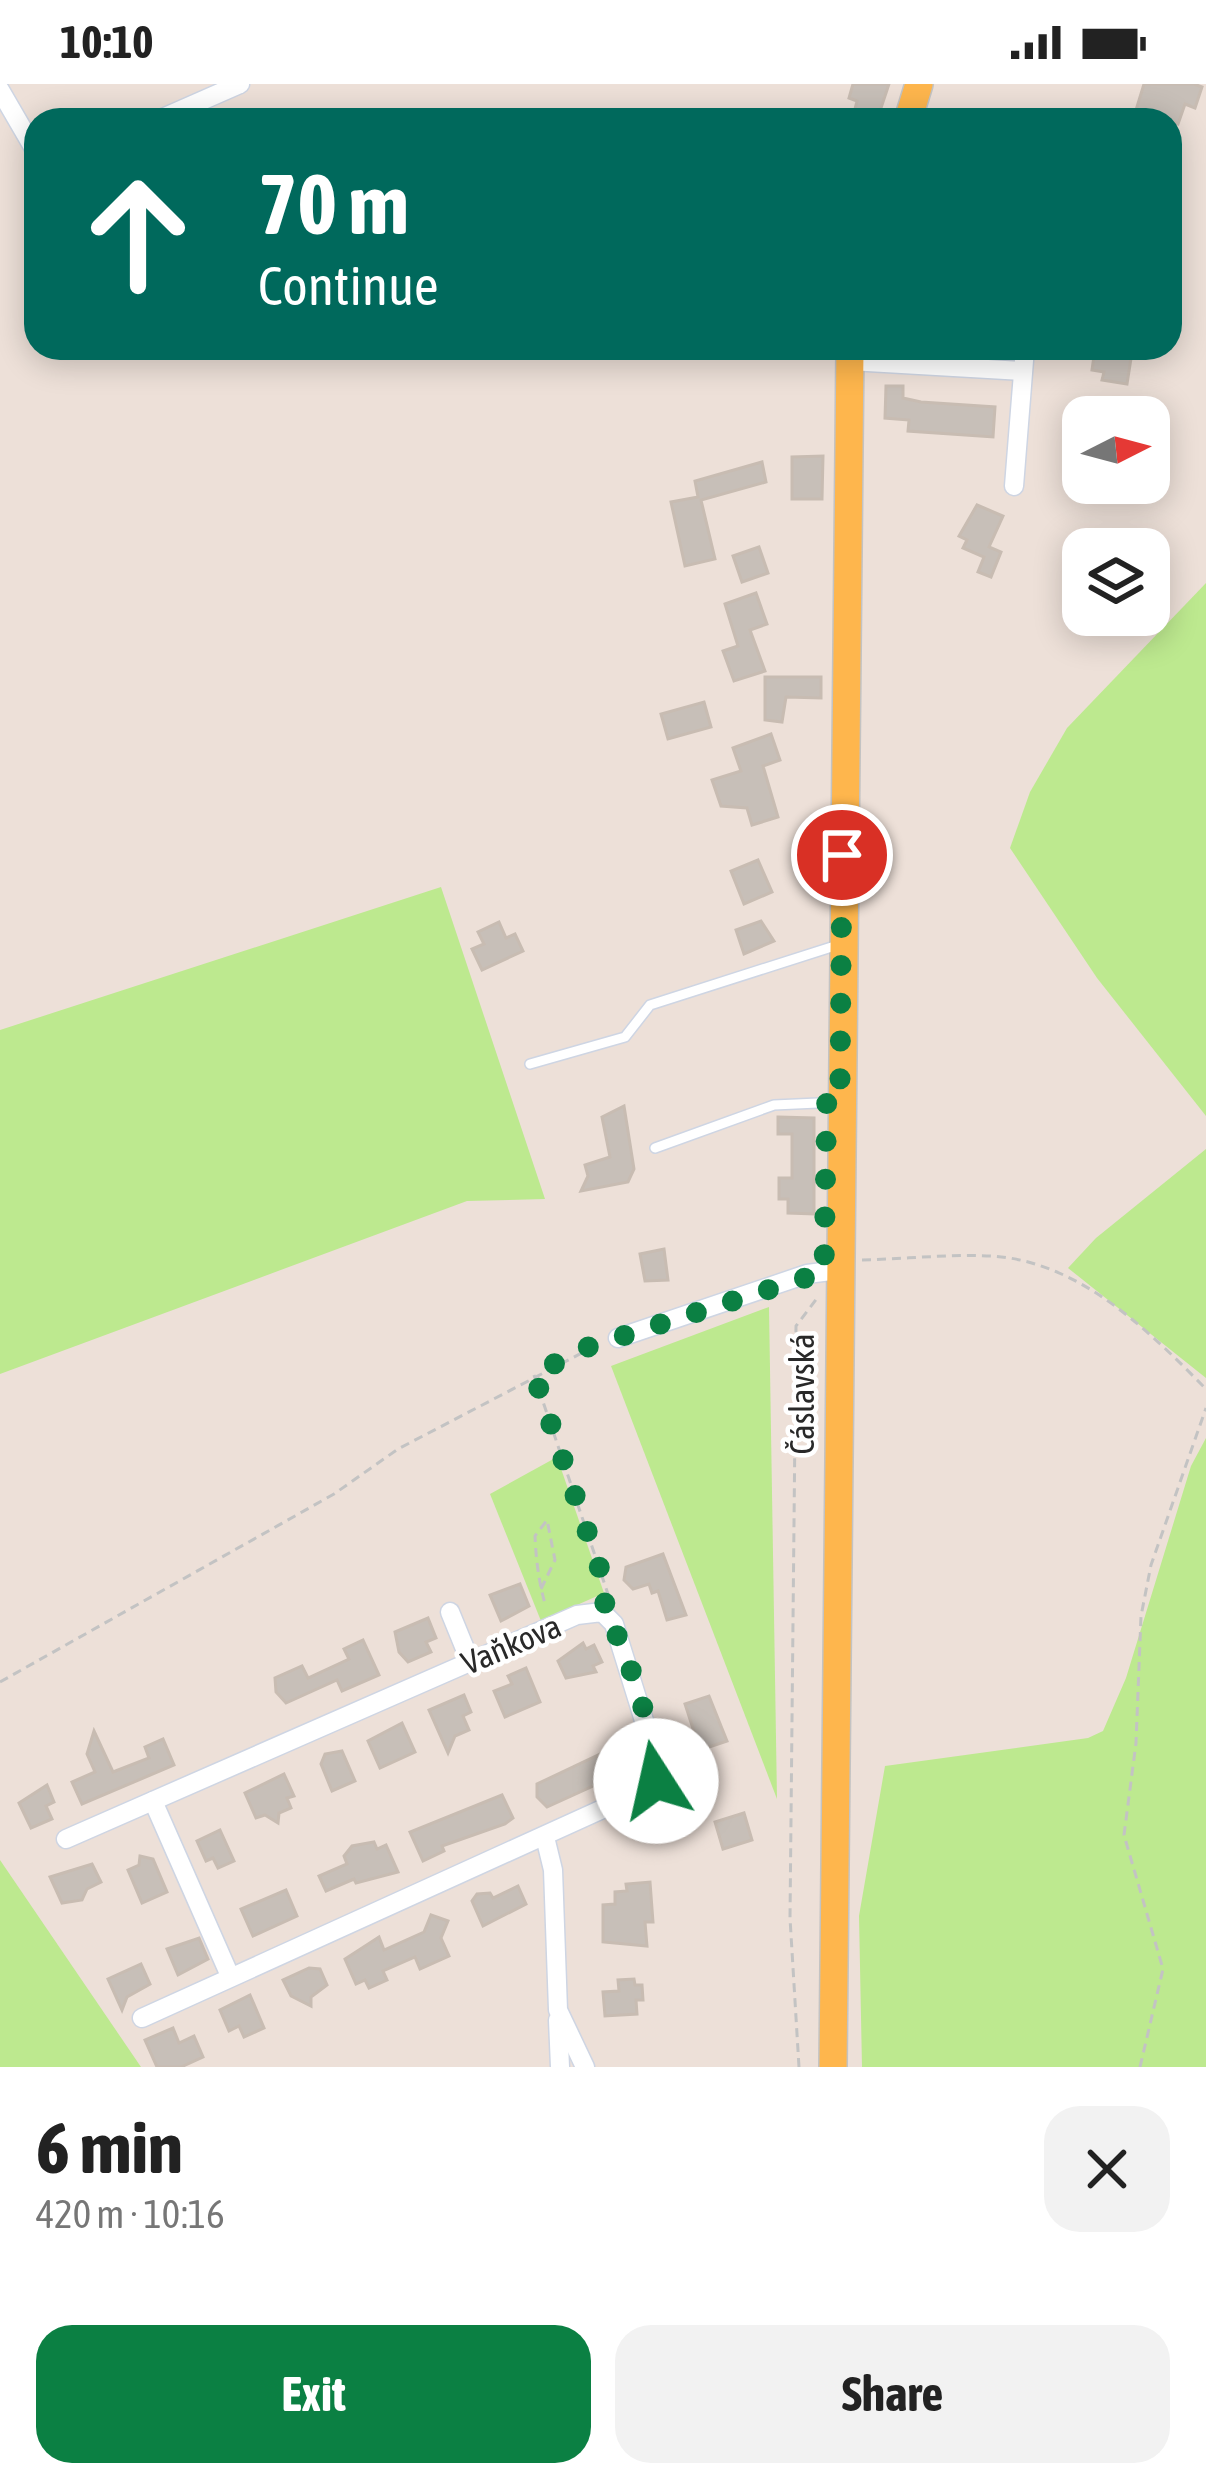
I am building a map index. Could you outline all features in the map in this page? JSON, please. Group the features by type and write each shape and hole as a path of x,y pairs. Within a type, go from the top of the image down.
{"main road":[{"name":"Čáslavská","path":"833,2067 834,1268 850,360"}],"street":[{"path":"185,108 240,84"},
{"path":"0,90 24,131"},
{"name":"Čáslavská","path":"910,360 1021,371"},
{"path":"1014,486 1023,360"},
{"path":"619,1338 834,1268"},
{"path":"449,1612 470,1661"},
{"name":"Vaňkova","path":"66,1839 554,1625 602,1612 614,1624 656,1756 656,1781 644,1792 142,2018"},
{"path":"153,1801 230,1976"},
{"path":"545,1837 553,1870 560,2067"},
{"path":"558,2010 585,2067"}],"lane":[{"path":"530,1064 625,1037 650,1005 842,944"},
{"path":"655,1148 774,1105 840,1102"}],"path":[{"path":"799,2067 790,1918 796,1326 834,1268 995,1256 1039,1264 1099,1294 1159,1340 1206,1389"},
{"path":"0,1682 334,1495 398,1449 534,1374 619,1338"},
{"path":"534,1374 608,1593 602,1612"},
{"path":"1140,2067 1163,1969 1124,1835 1136,1743 1141,1616 1151,1565 1206,1408"},
{"path":"541,1589 556,1560 547,1520 535,1536 541,1589 554,1625"}],"green space":[{"path":"1206,583 1206,1116 1097,978 1010,848 1030,792 1067,728 1155,636 1170,636 1170,621"},
{"path":"441,887 545,1199 467,1201 0,1374 0,1030"},
{"path":"1206,1149 1206,1378 1068,1268 1096,1238"},
{"path":"769,1307 777,1799 611,1366"},
{"path":"1206,1438 1206,2067 862,2067 859,1916 885,1766 1088,1738 1103,1731 1126,1678 1191,1466"},
{"path":"557,1457 604,1593 541,1621 490,1494"},
{"path":"0,1860 141,2067 0,2067"}],"building":[{"path":"853,84 889,84 881,108 855,108 857,101 849,98"},
{"path":"1144,84 1202,87 1195,108 1185,104 1182,113 1182,108 1137,108"},
{"path":"1093,360 1131,360 1127,384 1102,380 1104,372 1092,370"},
{"path":"886,386 903,386 903,398 921,402 995,407 993,437 908,431 909,420 885,418"},
{"path":"823,456 822,499 792,499 792,457"},
{"path":"762,462 766,482 701,500 715,559 685,566 671,502 698,497 695,481"},
{"path":"977,505 1003,516 989,547 1001,552 991,577 978,572 984,557 963,548 967,540 959,536"},
{"path":"759,547 768,573 742,582 733,556"},
{"path":"756,593 767,624 750,630 765,671 734,681 723,651 738,646 725,604"},
{"path":"765,677 821,677 821,698 786,697 782,722 765,720"},
{"path":"704,702 711,727 668,739 661,714"},
{"path":"771,734 780,760 763,766 778,817 752,825 747,808 721,806 712,780 741,771 733,748"},
{"path":"758,860 772,892 744,904 731,871"},
{"path":"761,921 774,941 744,954 736,930"},
{"path":"499,922 506,938 515,934 523,951 482,970 472,949 484,944 478,932"},
{"path":"624,1106 634,1169 628,1182 581,1191 588,1176 585,1165 610,1157 602,1117"},
{"path":"778,1117 814,1118 814,1214 788,1213 788,1199 779,1199 779,1178 792,1178 792,1134 778,1134"},
{"path":"664,1249 668,1280 645,1281 640,1254"},
{"path":"663,1554 686,1615 667,1620 658,1591 652,1593 649,1584 633,1589 624,1580 626,1567"},
{"path":"520,1584 529,1606 501,1621 490,1595"},
{"path":"428,1618 436,1638 426,1642 431,1652 408,1662 399,1652 395,1632"},
{"path":"363,1640 379,1675 342,1691 337,1680 286,1703 276,1692 275,1678 302,1666 308,1678 349,1659 344,1649"},
{"path":"583,1643 586,1649 594,1645 602,1662 593,1666 596,1672 566,1678 558,1661"},
{"path":"526,1668 540,1702 505,1717 494,1691 512,1684 508,1676"},
{"path":"464,1695 471,1712 463,1716 469,1730 455,1736 448,1753 429,1710"},
{"path":"709,1696 727,1741 700,1750 685,1704"},
{"path":"402,1723 415,1752 380,1768 368,1741"},
{"path":"94,1731 113,1772 149,1758 145,1747 163,1739 174,1765 82,1804 72,1782 95,1772 87,1754"},
{"path":"615,1747 626,1771 547,1807 537,1797 537,1784"},
{"path":"342,1751 355,1781 332,1791 321,1764 325,1754"},
{"path":"284,1774 294,1796 287,1798 291,1808 279,1813 278,1823 265,1815 256,1818 245,1793"},
{"path":"47,1785 54,1802 46,1806 52,1819 31,1828 19,1803"},
{"path":"502,1795 513,1818 442,1846 444,1851 423,1861 410,1832"},
{"path":"744,1813 752,1840 723,1849 715,1822"},
{"path":"220,1830 234,1861 218,1868 213,1858 206,1861 197,1841"},
{"path":"374,1842 377,1849 386,1845 398,1872 356,1883 354,1879 326,1891 319,1876 347,1864 344,1856 352,1846"},
{"path":"140,1856 153,1859 167,1892 142,1903 128,1870 139,1865"},
{"path":"92,1864 101,1882 87,1889 82,1900 62,1903 50,1877"},
{"path":"650,1882 653,1922 645,1922 647,1946 603,1942 603,1905 615,1904 615,1892 627,1891 626,1884"},
{"path":"518,1886 526,1904 483,1926 472,1901 477,1894 490,1893 493,1898"},
{"path":"286,1890 297,1916 253,1936 241,1909"},
{"path":"431,1915 448,1921 441,1938 449,1956 420,1969 415,1957 383,1971 387,1980 369,1988 365,1980 356,1984 345,1959 379,1937 384,1950 424,1932"},
{"path":"199,1938 208,1959 178,1975 167,1949"},
{"path":"141,1964 150,1984 127,1997 122,2010 108,1979"},
{"path":"309,1968 320,1969 327,1985 311,1997 311,2006 291,1996 283,1980"},
{"path":"634,1979 635,1985 642,1985 637,2014 605,2016 603,1992 619,1991 618,1980"},
{"path":"250,1995 264,2028 244,2037 239,2026 229,2031 220,2010"},
{"path":"173,2028 179,2043 194,2036 203,2057 181,2067 157,2067 145,2040"}],"route":[{"path":"656,1781 656,1756 617,1631 602,1612 608,1593 534,1374 588,1347 824,1272 827,1085 840,1085 842,855"}]}
